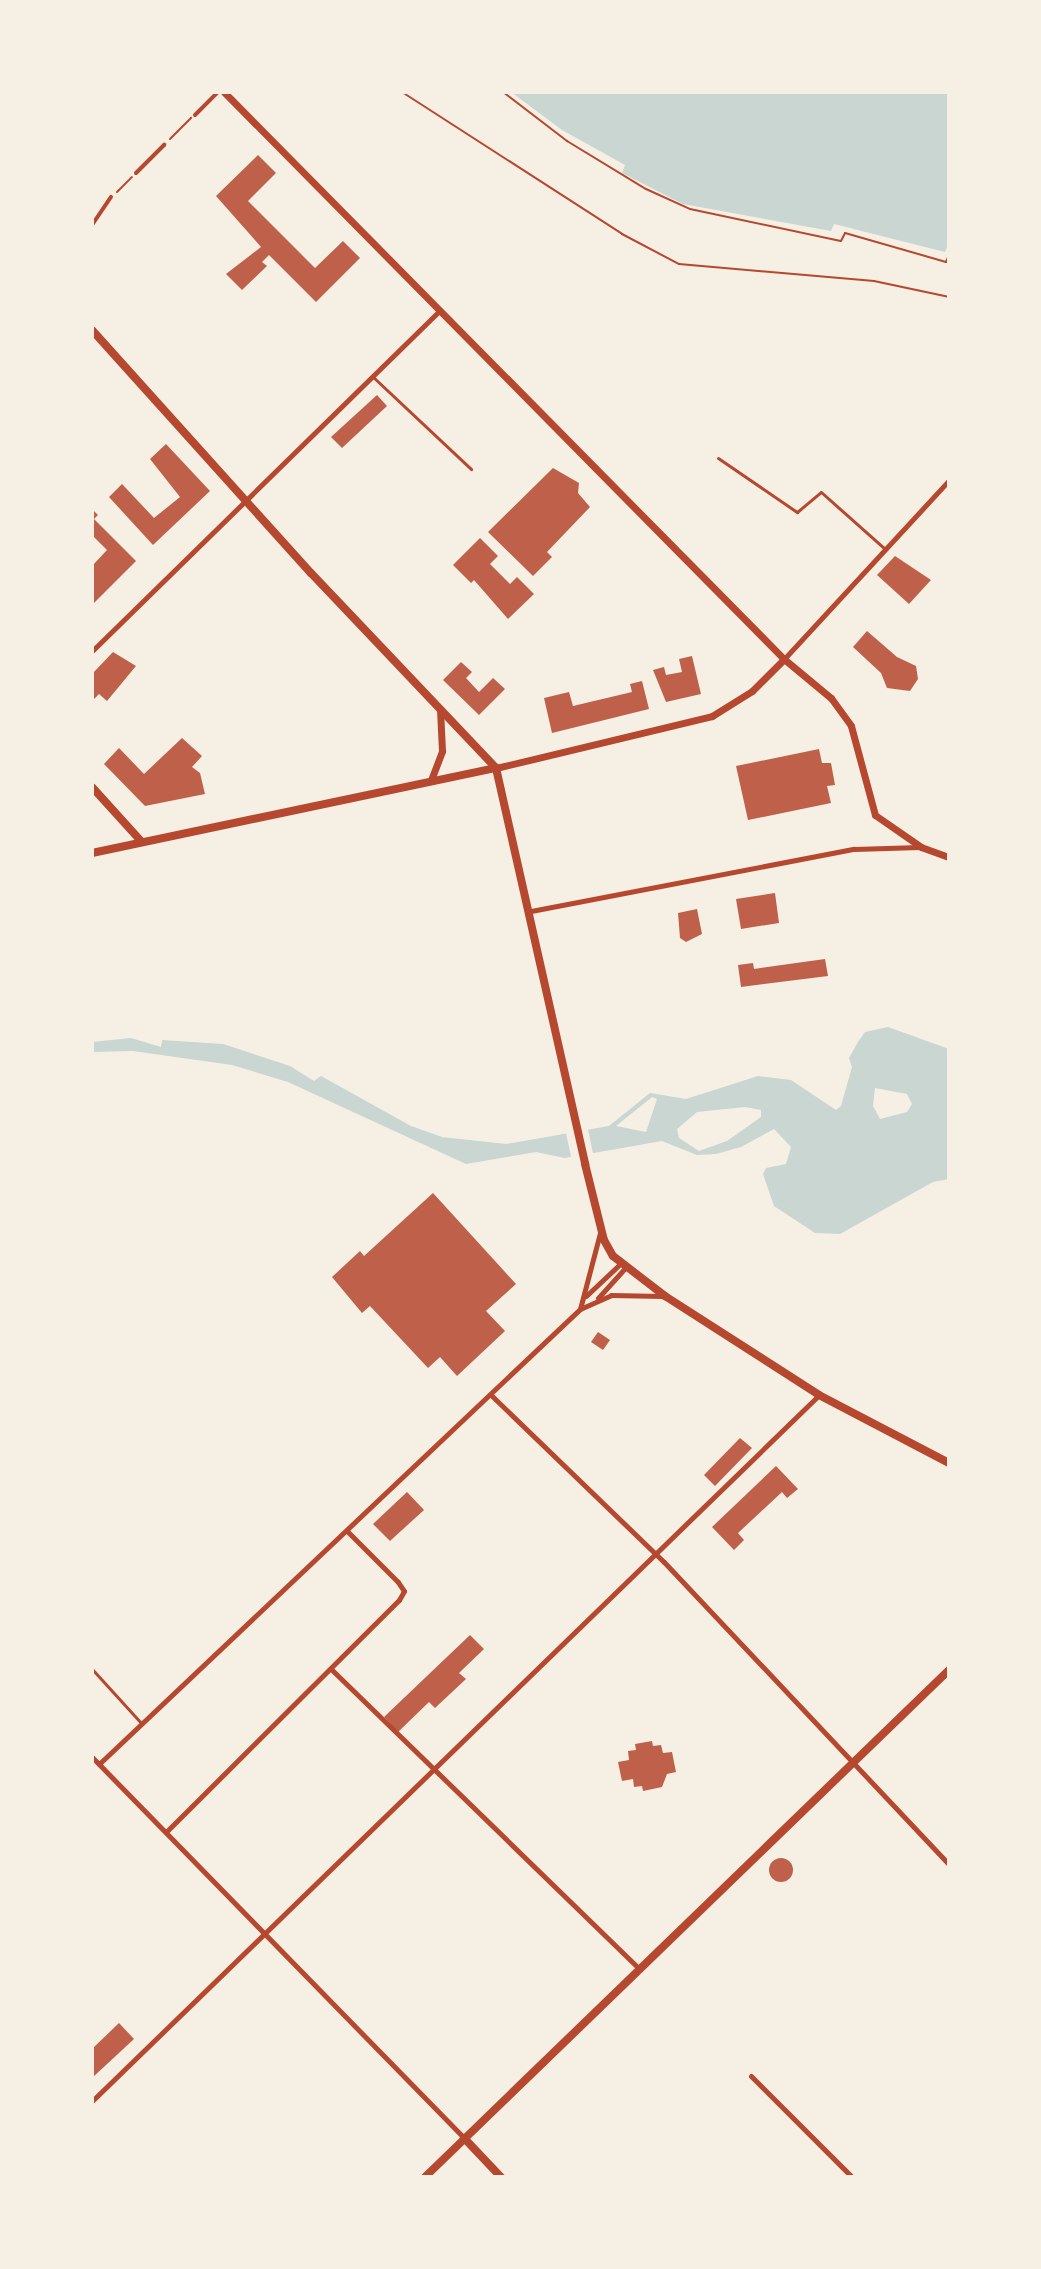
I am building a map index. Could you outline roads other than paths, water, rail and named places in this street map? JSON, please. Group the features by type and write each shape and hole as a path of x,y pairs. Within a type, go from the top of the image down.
{"main road":[{"path":"92,330 244,500 496,768 531,911 600,1230 622,1266 819,1395 949,1463"},
{"path":"92,853 140,840 496,768"},
{"path":"92,787 140,840"},
{"path":"425,2177 949,1670"},
{"path":"464,2138 501,2177"}],"street":[{"path":"195,115 221,92 441,309 784,659 831,698 851,726 875,815 921,847 949,857"},
{"path":"136,173 164,145"},
{"path":"92,225 114,195"},
{"path":"92,651 441,309"},
{"path":"496,768 712,716 752,691 949,480"},
{"path":"431,780 442,751 440,707"},
{"path":"531,911 854,849 921,847"},
{"path":"580,1309 586,1296 600,1230"},
{"path":"586,1296 622,1266"},
{"path":"598,1299 622,1266"},
{"path":"99,1764 492,1396 580,1309 598,1299 636,1293 665,1296"},
{"path":"92,2101 434,1773 819,1395"},
{"path":"492,1396 657,1556 949,1864"},
{"path":"167,1831 331,1669 404,1591 348,1532"},
{"path":"331,1669 434,1773 640,1969"},
{"path":"92,1757 464,2138"},
{"path":"751,2076 852,2177"}],"lane":[{"path":"372,376 471,469"},
{"path":"718,458 797,512 821,492 885,549"},
{"path":"92,1669 142,1724"}]}
